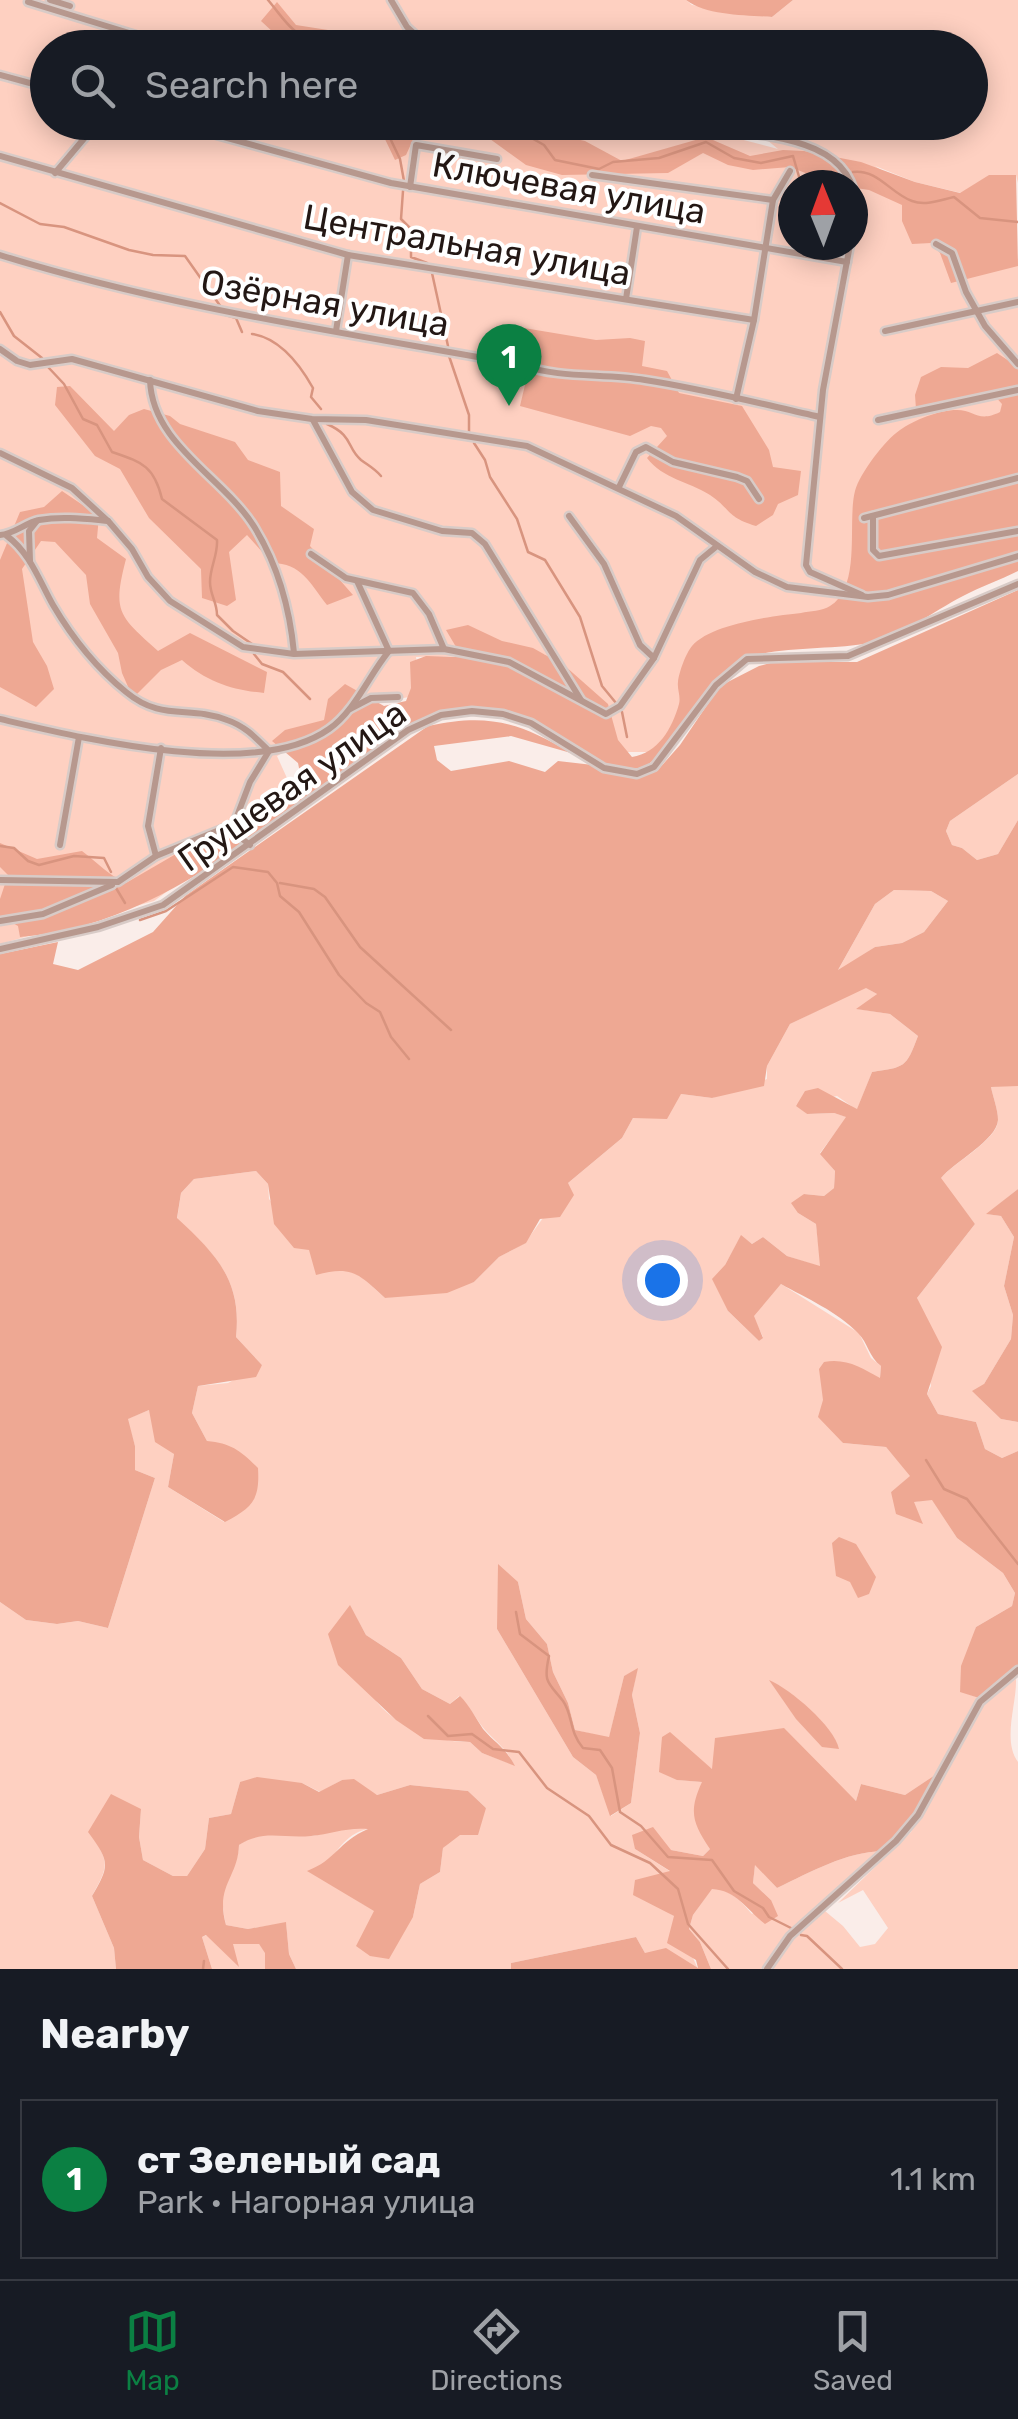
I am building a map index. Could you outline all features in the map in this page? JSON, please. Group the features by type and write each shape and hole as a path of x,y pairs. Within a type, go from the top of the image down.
{"street":[{"path":"50,0 70,6"},
{"path":"391,0 411,30"},
{"path":"28,2 117,30"},
{"path":"0,75 30,83"},
{"path":"55,173 83,140"},
{"name":"Ключевая улица","path":"231,140 410,187 847,262"},
{"path":"781,140 817,149 846,170"},
{"path":"410,187 412,152 416,146 497,159"},
{"name":"Центральная улица","path":"0,156 348,255 754,320"},
{"path":"592,175 773,200"},
{"path":"736,398 754,320 773,200 778,191"},
{"path":"626,300 637,227"},
{"path":"936,244 952,252 966,292 991,335 1018,364"},
{"name":"Озёрная улица","path":"0,254 144,295 522,365 545,373 625,377 820,417"},
{"path":"336,331 348,255"},
{"path":"847,262 820,417 806,565 810,572 868,597"},
{"path":"884,331 1018,302"},
{"path":"0,349 30,365 72,359 258,411 312,419 366,420 527,446 676,516 754,572 787,587 868,597 888,595 1018,556"},
{"path":"150,380 150,399 177,443 255,528 281,583 294,654"},
{"path":"878,420 1018,390"},
{"path":"312,419 352,492 373,510 442,531 472,533 485,544 584,704"},
{"path":"619,487 636,452 646,447 673,462 737,476 747,481 759,498"},
{"path":"0,452 72,488 109,522 132,549 148,577 170,600 243,648 294,654 444,649 510,662 606,714 613,712 654,658 700,560 717,546"},
{"path":"864,518 1018,478"},
{"path":"569,516 604,564 640,645 654,658"},
{"path":"873,516 874,550 879,556 1018,531"},
{"path":"3,535 38,520 74,518 109,522"},
{"path":"30,562 29,531 38,520"},
{"path":"3,535 19,545 90,661 129,695 153,711 224,718 248,730 269,751"},
{"path":"311,554 334,572 357,581 413,593 429,614 444,649"},
{"path":"357,581 390,651"},
{"name":"Грушевая улица","path":"0,949 98,927 163,905 408,730 441,716 472,711 517,719 560,738 604,768 637,774 654,767 716,685 746,659 848,656 1018,584"},
{"path":"0,719 79,737 209,754 269,751 312,739 331,728 390,651"},
{"path":"345,712 371,698 398,697"},
{"path":"60,845 79,737"},
{"path":"156,856 148,826 160,748"},
{"path":"250,845 236,834 234,824 250,782 269,751"},
{"path":"0,921 43,914 118,882 156,856 234,824"},
{"path":"0,880 118,882"},
{"path":"767,1969 790,1936 896,1841 918,1815 980,1702 1018,1670"}],"shaded area":[{"path":"0,0 686,0 692,5 772,17 793,0 1018,0 1018,183 1016,175 990,175 961,193 915,182 875,166 1018,259 1018,552 743,645 675,737 651,752 592,752 582,711 544,654 416,657 420,695 376,703 277,756 296,798 154,901 0,944"},
{"path":"686,0 793,0 772,17 716,12"},
{"path":"277,2 296,25 328,30 271,30 261,21"},
{"path":"385,140 413,140 406,155 395,160"},
{"path":"491,140 580,140 622,161 696,140 713,140 750,156 804,151 861,162 960,193 989,175 1016,175 1018,266 951,283 940,253 931,243 912,244 902,221 902,205 868,190 868,170 753,170 728,165 703,153 668,173 562,175 526,165"},
{"path":"524,328 596,340 645,341 642,366 667,371 679,393 742,406 769,450 773,467 801,471 798,495 778,504 773,515 756,526 746,523 710,495 653,465 647,458 667,436 661,428 651,426 630,436 520,406 533,351"},
{"path":"997,353 1018,367 1018,571 882,640 769,652 742,660 715,684 663,752 639,768 608,764 523,716 482,709 450,711 398,733 224,858 147,901 65,930 20,937 18,926 0,916 0,899 8,875 0,867 0,843 37,859 82,851 126,883 188,847 223,833 257,807 278,801 302,783 298,763 272,741 285,730 324,720 328,699 345,684 384,706 406,701 411,688 410,662 426,656 462,657 446,630 468,625 502,641 533,648 565,666 608,704 618,740 632,757 649,751 672,722 679,701 681,668 690,649 701,638 743,622 823,609 840,597 850,569 855,491 880,449 906,426 935,414 957,410 987,416 1000,412 1002,404 992,393 916,409 915,395 921,377 941,367 968,368"},
{"path":"70,386 114,431 129,415 144,409 235,442 248,460 280,472 281,506 314,529 310,546 353,595 327,605 298,570 272,563 247,535 229,552 236,600 227,606 202,598 201,569 149,518 120,469 95,456 55,405 57,387"},
{"path":"62,491 99,516 97,538 126,559 120,602 122,612 135,629 158,651 190,633 267,672 264,693 220,684 182,660 161,670 133,698 118,653 90,604 86,575 55,542 41,541 22,569 33,642 54,689 36,707 0,687 0,560 20,512 44,507"},
{"path":"1018,590 1018,774 950,821 946,831 952,845 977,860 998,854 1018,820 1018,1086 991,1087 998,1116 996,1128 941,1178 975,1224 917,1298 942,1347 927,1394 938,1414 976,1422 985,1449 1002,1458 1018,1451 1018,1666 979,1698 960,1692 961,1666 976,1627 1012,1606 1015,1593 1003,1573 957,1538 932,1500 914,1502 923,1524 896,1514 891,1492 910,1476 886,1447 843,1443 818,1417 823,1400 819,1369 824,1362 847,1363 880,1378 881,1366 861,1337 831,1312 781,1284 754,1316 763,1338 759,1341 728,1311 712,1279 725,1265 741,1235 752,1244 763,1237 787,1256 820,1266 816,1224 798,1213 791,1203 804,1194 824,1196 834,1188 835,1171 820,1154 846,1117 834,1113 807,1114 796,1106 805,1091 818,1088 857,1109 872,1072 903,1064 918,1036 890,1014 856,1009 877,994 866,988 790,1024 767,1066 764,1086 712,1098 681,1094 667,1119 633,1118 622,1138 568,1183 574,1195 560,1217 540,1219 526,1243 499,1257 474,1282 447,1293 385,1298 354,1274 338,1271 316,1275 309,1250 294,1248 274,1224 268,1184 256,1171 194,1179 181,1193 177,1218 224,1270 235,1300 236,1337 262,1365 256,1377 198,1386 192,1413 207,1441 235,1449 258,1468 256,1496 248,1507 225,1522 168,1487 174,1454 155,1442 149,1410 128,1419 135,1446 135,1470 155,1478 108,1628 78,1621 57,1624 26,1620 0,1602 0,954 58,942 53,964 78,970 153,932 185,896 428,726 468,720 502,723 519,727 571,753 511,736 434,746 437,760 451,771 509,761 545,772 558,761 593,765 614,774 637,777 657,771 720,686 774,662 857,662","holes":["894,890 931,891 948,901 924,932 902,943 875,947 838,970 875,904"]},
{"path":"1018,774 1018,820 998,854 977,860 952,845 946,831 950,821"},
{"path":"894,890 931,891 948,901 924,932 902,943 875,947 837,972 875,904"},
{"path":"865,987 877,994 858,1009 890,1014 918,1036 903,1064 872,1072 857,1110 837,1096 796,1105 807,1114 834,1113 847,1117 820,1153 835,1171 834,1188 824,1196 804,1194 798,1213 816,1224 821,1267 787,1256 763,1237 752,1244 741,1236 725,1265 728,1311 759,1341 763,1337 753,1316 781,1284 859,1333 871,1358 881,1366 880,1379 823,1400 843,1443 886,1447 911,1476 891,1492 922,1522 913,1502 932,1499 957,1538 1003,1573 1015,1593 1012,1606 976,1627 960,1691 979,1698 935,1775 905,1795 861,1784 856,1801 820,1768 713,1770 697,1757 678,1780 703,1782 710,1849 703,1856 635,1849 671,1872 653,1903 674,1916 698,1969 645,1953 636,1937 511,1963 511,1969 296,1969 289,1954 286,1923 248,1929 226,1925 224,1888 239,1845 253,1836 313,1836 347,1828 409,1829 361,1831 342,1844 327,1864 362,1903 382,1912 413,1917 420,1884 440,1872 443,1848 486,1808 468,1791 410,1785 377,1795 342,1780 320,1792 302,1783 240,1782 231,1814 209,1818 205,1849 187,1876 173,1876 143,1860 139,1837 141,1809 89,1832 104,1857 102,1877 92,1896 114,1948 116,1969 0,1969 0,1602 26,1620 57,1624 78,1621 108,1628 155,1478 135,1470 135,1446 127,1419 149,1410 174,1454 168,1487 224,1522 207,1441 192,1413 198,1386 228,1383 262,1365 236,1337 235,1300 224,1270 177,1219 181,1193 194,1179 256,1171 268,1184 269,1199 309,1250 363,1278 385,1298 474,1282 499,1257 525,1243 568,1183 622,1138 633,1118 681,1094 712,1098 767,1079 767,1066 790,1024","holes":["518,1582 526,1619 547,1644 575,1730 609,1738 624,1676 637,1670 632,1695 640,1733 631,1803 611,1816 596,1775 573,1757 497,1629","350,1606 366,1635 401,1658 422,1689 450,1704 459,1696 514,1765 482,1753 470,1742 442,1739 413,1729 377,1703 360,1661"]},
{"path":"1018,1086 1018,1189 987,1214 1001,1216 1014,1237 1004,1286 1013,1315 1011,1339 984,1384 1001,1419 1018,1422 1018,1451 1002,1458 985,1449 976,1422 938,1414 927,1394 931,1386 917,1298 975,1224 940,1179 996,1128 998,1116 991,1087"},
{"path":"1018,1189 1018,1422 1001,1419 972,1391 984,1384 1011,1339 1013,1315 1004,1286 1014,1237 1001,1216 986,1214"},
{"path":"839,1537 856,1544 876,1577 869,1594 858,1598 850,1582 836,1576 832,1543"},
{"path":"498,1564 518,1582 526,1619 547,1644 575,1730 609,1737 624,1676 638,1668 632,1695 640,1733 631,1803 610,1816 596,1775 573,1757 497,1629"},
{"path":"350,1605 366,1635 401,1658 422,1689 450,1704 460,1696 515,1766 482,1753 470,1742 424,1739 396,1720 338,1665 328,1634"},
{"path":"1016,1679 1011,1743 1018,1762 1018,1969 771,1969 788,1943 825,1911 860,1947 875,1944 888,1928 863,1890 838,1903 911,1832 978,1711"},
{"path":"769,1680 810,1709 829,1730 839,1749 822,1747 796,1719"},
{"path":"784,1728 856,1801 861,1784 905,1795 935,1775 914,1815 883,1851 842,1859 777,1888 755,1865 753,1883 771,1900 778,1916 765,1924 735,1897 712,1889 693,1915 689,1929 700,1942 711,1969 511,1969 511,1963 636,1937 645,1953 666,1948 698,1968 696,1960 667,1943 674,1916 633,1895 635,1880 670,1871 635,1849 632,1835 653,1827 671,1850 703,1856 710,1849 694,1817 702,1782 677,1780 659,1772 662,1737 670,1732 712,1769 715,1738"},
{"path":"257,1777 302,1783 319,1792 342,1780 354,1779 377,1795 410,1785 468,1791 486,1808 478,1835 460,1835 443,1848 440,1872 420,1884 413,1917 389,1959 370,1956 356,1946 374,1911 307,1871 368,1829 360,1829 311,1836 265,1836 239,1845 223,1900 226,1925 248,1929 286,1922 289,1954 296,1969 265,1969 265,1953 259,1944 233,1944 239,1967 206,1935 202,1937 212,1969 116,1969 114,1948 92,1896 102,1877 104,1857 88,1832 111,1794 141,1809 139,1837 143,1860 173,1876 187,1876 205,1849 209,1818 231,1814 240,1782"},
{"path":"883,1851 789,1931 761,1969 711,1969 700,1942 689,1929 693,1915 712,1888 735,1896 752,1914 771,1900 753,1883 755,1864 777,1888 842,1859"},
{"path":"207,1935 237,1964 232,1944 259,1944 266,1953 265,1969 212,1969 202,1937"}],"waterway":[{"path":"268,0 295,30"},
{"path":"391,140 404,181"},
{"path":"535,140 555,160 599,169 613,162 659,158 706,142 734,158 761,163 793,156 797,170"},
{"path":"868,174 912,201 928,203 954,197 980,218 1018,222"},
{"path":"403,191 401,219 411,229 411,257 427,263"},
{"path":"0,203 40,224 64,227 129,250 185,256 221,307"},
{"path":"432,273 448,346"},
{"path":"0,312 14,336 42,358"},
{"path":"222,314 236,318 242,332"},
{"path":"252,334 271,341 295,362 313,388 311,397 321,409"},
{"path":"449,356 469,415 469,433"},
{"path":"48,367 64,384 83,419 97,425 112,452 145,466 162,499 217,540 210,582 217,615 252,644"},
{"path":"327,424 342,433 356,455 381,476"},
{"path":"474,443 517,519 528,552 545,560 580,617 602,686 616,703"},
{"path":"254,654 262,664 283,672 310,699"},
{"path":"622,712 627,737"},
{"path":"0,846 14,848 39,865 74,856 104,858 111,872"},
{"path":"140,920 166,911 233,867 268,872 277,883 280,896 299,912 339,975 380,1012 391,1037 409,1059"},
{"path":"280,883 314,889 325,897 360,947 451,1030"},
{"path":"116,888 125,903"},
{"path":"926,1460 944,1489 967,1499 1018,1564"},
{"path":"516,1612 520,1634 549,1656 548,1681 566,1706 579,1742 583,1748 600,1750 612,1768 620,1812 641,1826 668,1857 712,1860 734,1891 791,1928"},
{"path":"428,1716 448,1736 472,1734 493,1749 519,1752 547,1788 589,1816 611,1845 650,1863 678,1889 688,1924 728,1969"},
{"path":"801,1935 807,1936 842,1969"},
{"path":"203,1969 204,1961"}],"place":[{"name":"ст Зеленый сад","path":"509,406"}]}
